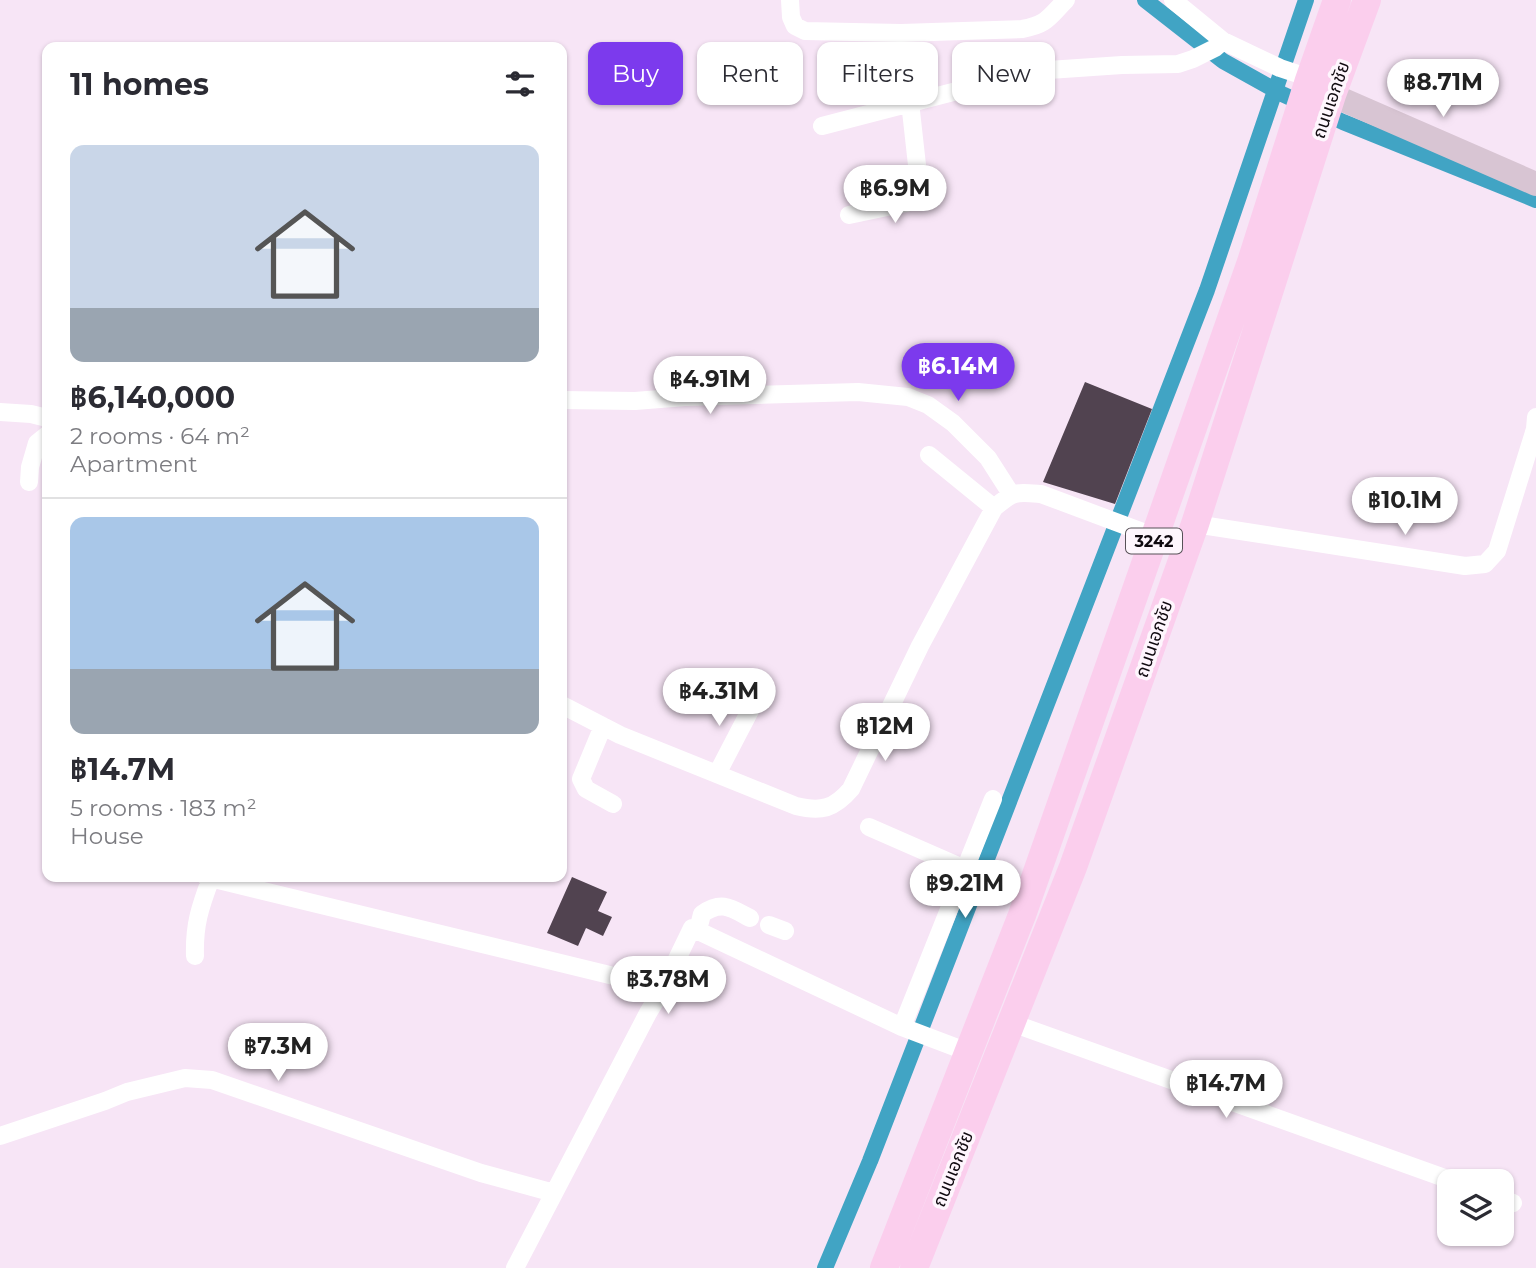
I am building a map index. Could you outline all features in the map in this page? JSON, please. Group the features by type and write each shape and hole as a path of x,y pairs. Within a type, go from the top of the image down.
{"main road":[{"name":"ถนนเอกชัย","path":"914,1268 1086,831 1195,524 1303,143 1337,0"},
{"name":"ถนนเอกชัย","path":"1315,90 1367,0"},
{"name":"ถนนเอกชัย","path":"884,1268 1029,894 1149,535 1251,262 1303,143"},
{"path":"1055,819 1086,831"}],"street":[{"path":"790,0 791,17 796,26 805,31 901,33 1035,27 1045,23 1066,0"},
{"path":"1173,0 1219,44 1280,68 1315,90 1536,184"},
{"path":"938,96 1034,71 1178,64 1194,59 1219,44"},
{"path":"822,126 902,105"},
{"path":"849,215 906,204 918,194 910,105"},
{"path":"567,400 635,401 858,392 908,397 928,405 953,423 988,458 1011,494"},
{"path":"0,412 42,417"},
{"path":"1195,524 1465,566 1485,564 1497,551 1535,429 1536,417"},
{"path":"29,482 37,443 42,439"},
{"path":"929,455 994,508"},
{"path":"567,708 620,735 796,806 822,809 842,799 851,789 920,646 994,508 1011,494 1041,494 1149,535"},
{"path":"717,774 756,699"},
{"path":"603,726 581,779 586,789 613,804"},
{"path":"906,1028 969,870 993,799"},
{"path":"869,827 1029,894"},
{"path":"195,956 199,908 207,882"},
{"path":"229,882 663,988"},
{"path":"698,930 702,914 713,906 728,907 750,918"},
{"path":"515,1268 692,928 906,1028 968,1052"},
{"path":"1012,1023 1437,1175"},
{"path":"0,1136 127,1092 185,1078 212,1080 481,1173 554,1194"}],"building":[{"path":"1085,382 1152,409 1115,504 1043,482"},
{"path":"572,877 607,892 598,911 612,917 603,936 586,928 578,946 547,933"}],"waterway":[{"path":"1145,0 1223,61 1282,94 1343,122 1536,200"},
{"path":"825,1268 870,1161 1207,290 1306,0"}]}
